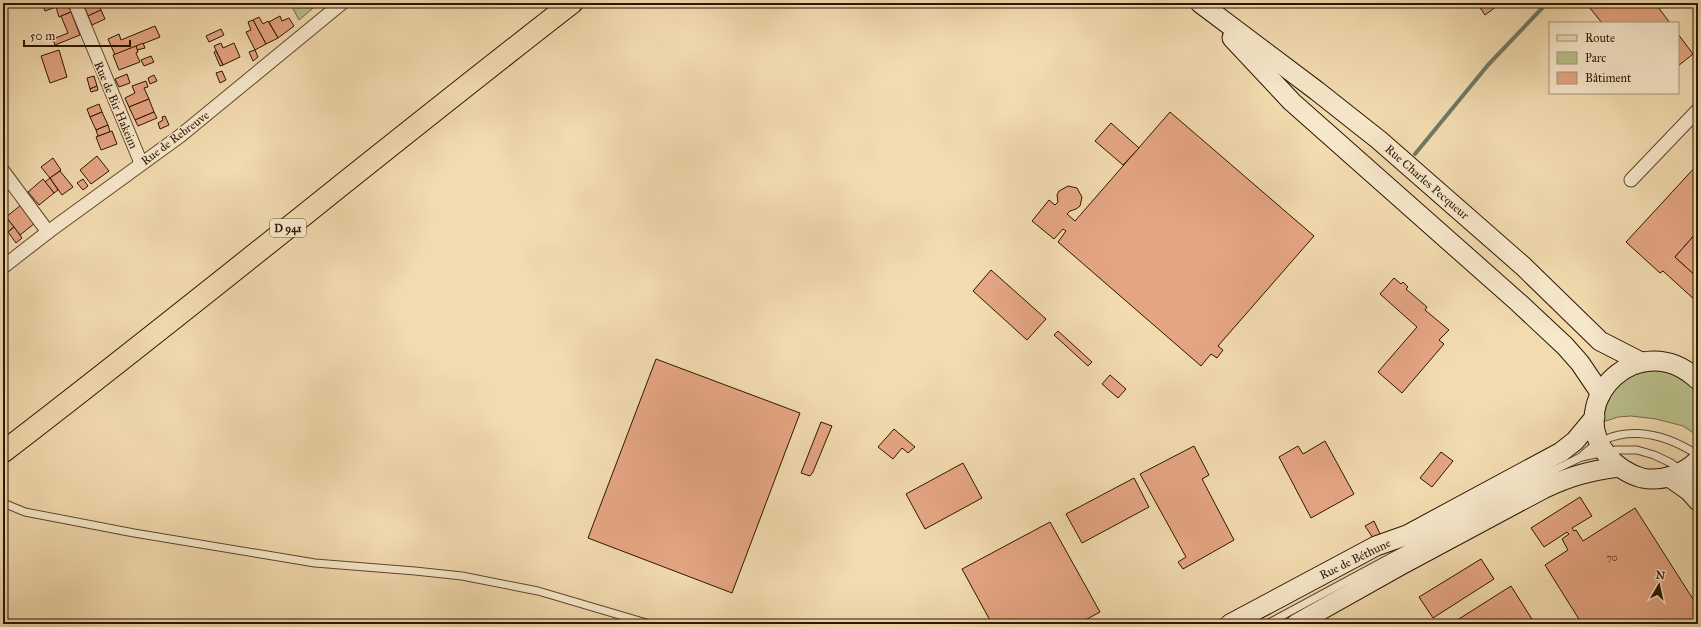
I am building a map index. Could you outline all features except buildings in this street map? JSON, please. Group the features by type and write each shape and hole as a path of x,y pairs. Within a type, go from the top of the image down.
{"main road":[{"name":"D 941","path":"3,452 572,3"},
{"name":"Rue Charles Pecqueur","path":"1203,6 1317,90 1379,140 1523,266 1600,341 1641,362"},
{"name":"Rue Charles Pecqueur","path":"1203,6 1292,102 1513,297 1565,346 1580,363 1600,394"},
{"path":"1694,373 1672,363 1657,361 1641,362 1628,367 1616,375 1600,394 1595,417 1602,447 1614,464 1635,476 1647,479 1658,479 1676,474 1698,460"},
{"name":"Rue de Béthune","path":"1239,623 1376,546 1407,535 1561,452 1575,441 1595,417"},
{"path":"1296,624 1407,562 1560,480 1590,471 1619,467"},
{"path":"1676,474 1698,501"}],"street":[{"name":"Rue de Bir Hakeim","path":"75,3 141,163"},
{"name":"Rue de Rebreuve","path":"3,267 141,163 180,136 342,3"},
{"path":"1631,180 1698,110"},
{"path":"3,171 48,232"}],"lane":[{"path":"1267,624 1536,479 1602,447 1618,434 1634,433 1654,435 1675,442 1698,455"},
{"path":"1581,457 1590,447 1602,447 1616,450 1636,450 1654,455 1671,464 1676,474 1698,486"},
{"path":"3,504 25,512 292,560 414,570 462,576 538,591 642,620 650,624"}],"green space":[{"path":"290,3 319,3 299,20"},
{"path":"1645,369 1670,372 1691,386 1698,398 1698,436 1683,426 1656,419 1631,416 1618,417 1603,422 1607,398 1623,379"}],"waterway":[{"path":"1415,154 1488,65 1547,3"}]}
